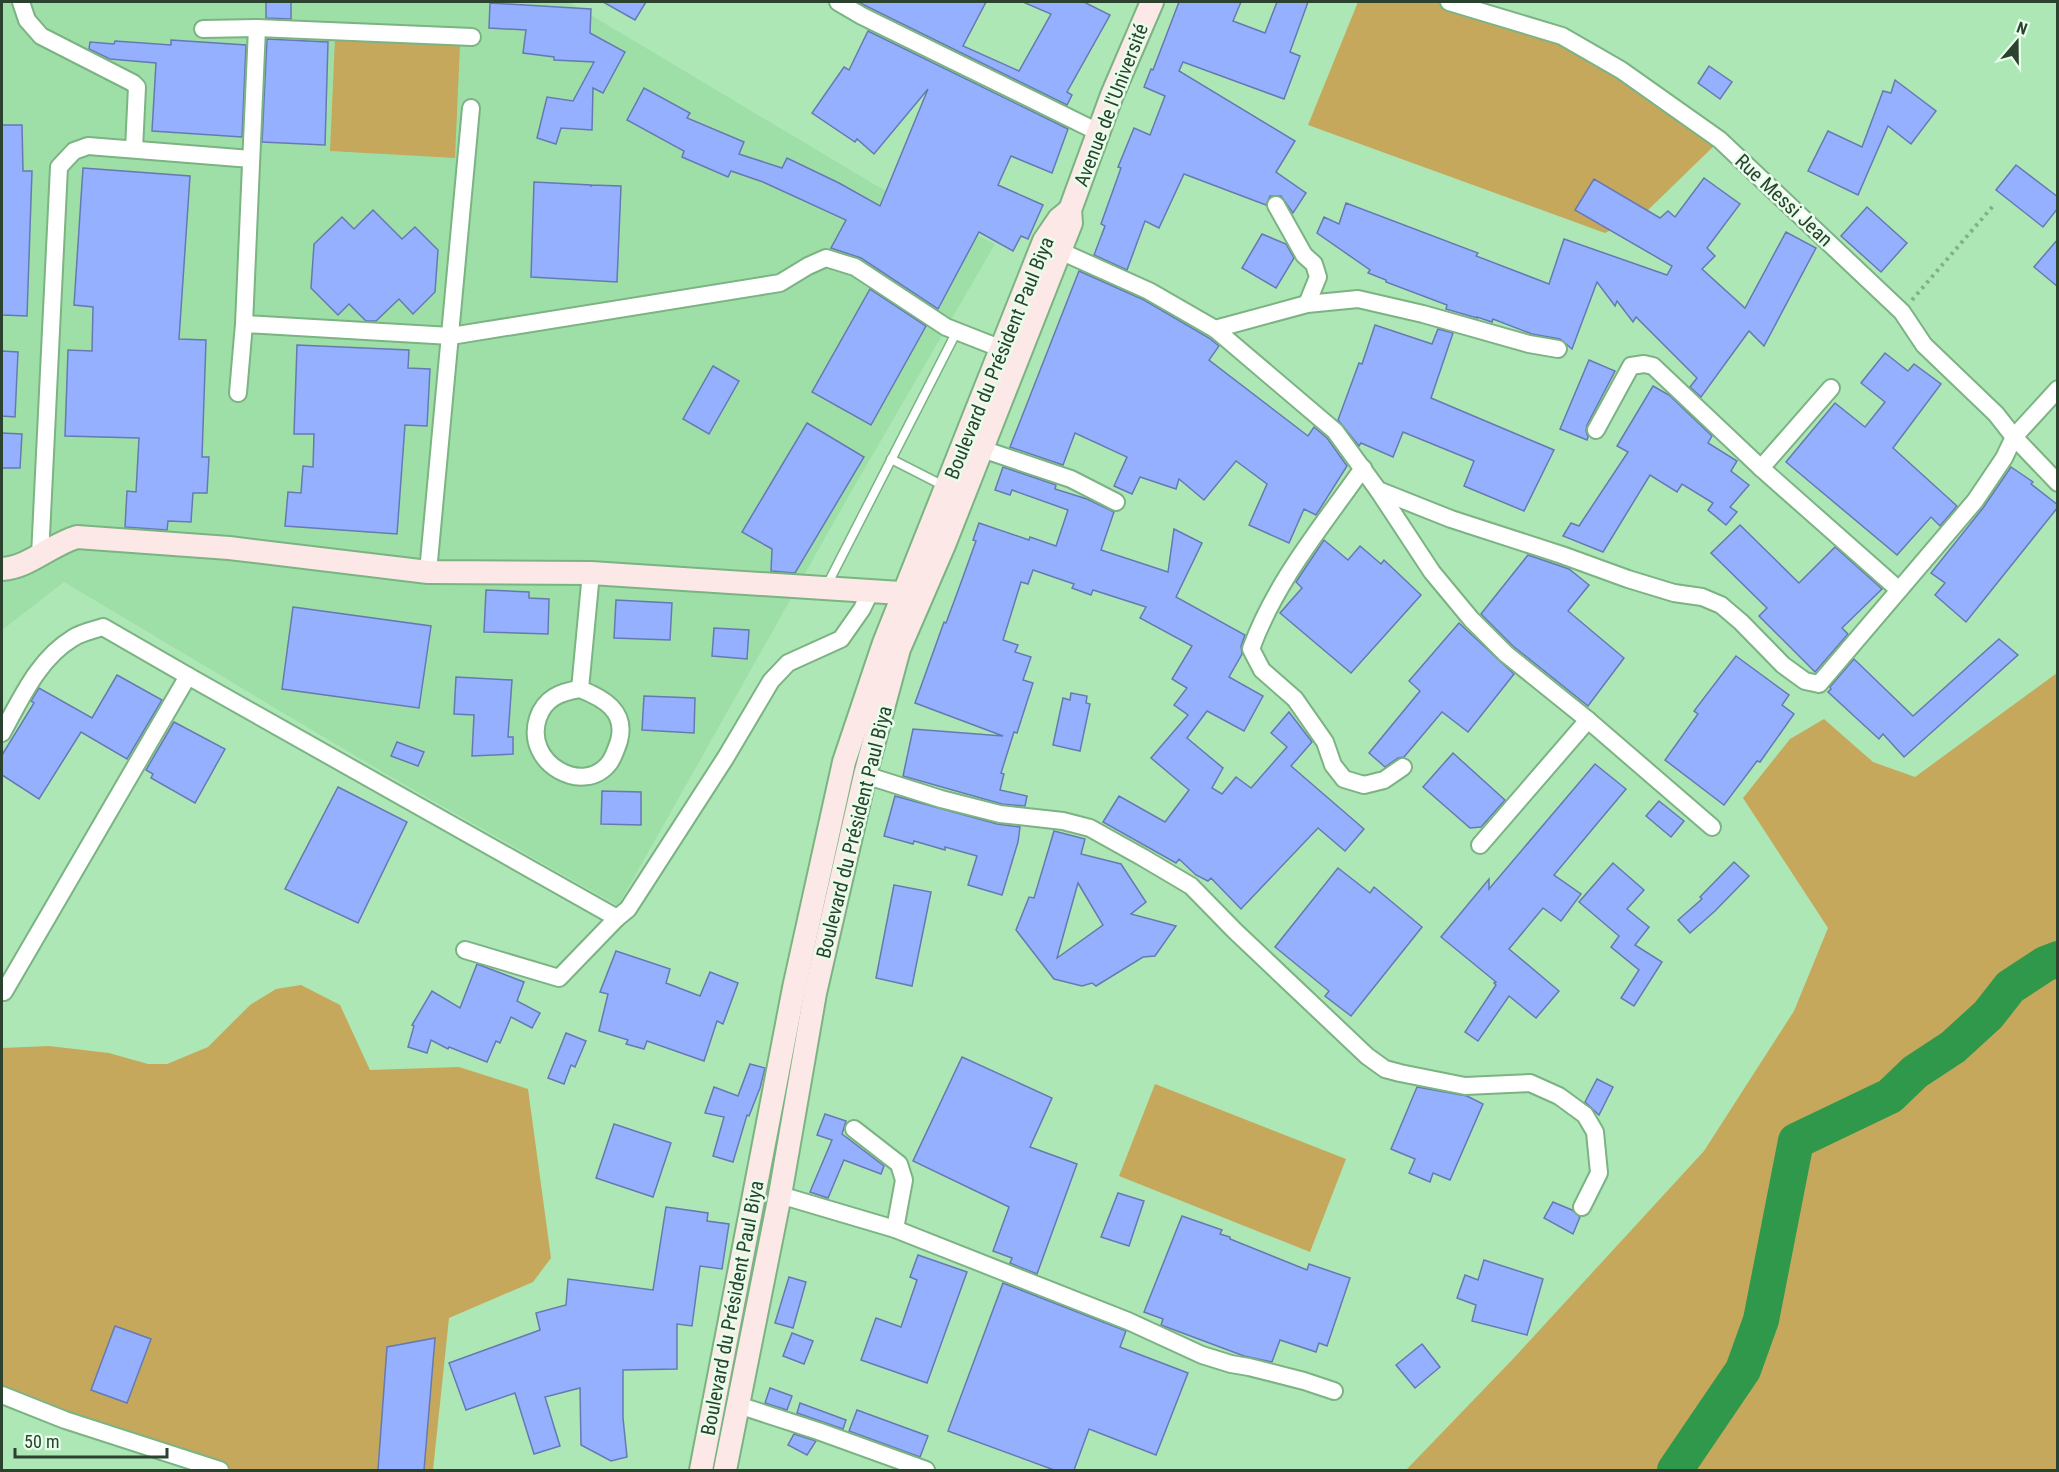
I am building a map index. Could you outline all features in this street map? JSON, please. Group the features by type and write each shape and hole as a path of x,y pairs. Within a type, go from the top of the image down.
{"main road":[{"name":"Avenue de l'Université","path":"1070,210 1098,132 1152,2"},
{"name":"Boulevard du Président Paul Biya","path":"699,1470 794,988 844,762 884,643 913,594 982,449 1071,223 1070,210"},
{"name":"Boulevard du Président Paul Biya","path":"725,1470 780,1195 815,993 865,775 913,594 946,487 1044,242 1059,219 1070,210"},
{"path":"2,569 15,568 60,543 77,537 229,548 428,572 591,573 913,594"}],"street":[{"path":"21,2 27,20 41,36 137,87 134,149"},
{"path":"838,2 1098,132"},
{"name":"Rue Messi Jean","path":"1449,2 1562,36 1620,70 1720,141 1902,312 1924,345 1996,414 2014,437 2058,483"},
{"path":"238,393 244,324 257,28"},
{"path":"203,29 257,28 472,37"},
{"path":"428,572 471,108"},
{"path":"40,556 59,167 74,151 88,146 251,159"},
{"path":"1276,205 1304,255 1314,264 1318,277 1307,304"},
{"path":"1060,251 1149,291 1215,329 1335,430 1364,468 1432,572 1470,619 1506,654 1588,720 1712,827"},
{"path":"244,324 451,336 780,283 826,258 855,267 946,327 1002,349"},
{"path":"1215,329 1307,304 1358,299 1423,314 1529,344 1558,349"},
{"path":"1596,430 1631,366 1644,364 1653,366 1761,468 1899,590"},
{"path":"1761,468 1831,388"},
{"path":"1378,490 1451,519 1628,579 1674,593 1702,597 1721,605 1784,665 1805,681 1819,684 1975,501 2004,458 2014,437 2058,389"},
{"path":"982,449 1071,479 1116,501"},
{"path":"1364,468 1281,585 1260,624 1251,649 1262,670 1295,699 1325,741 1333,765 1344,779 1364,785 1384,780 1403,767"},
{"path":"580,689 591,573"},
{"path":"465,950 559,978 627,909 702,794 771,681 788,663 841,639 872,590"},
{"path":"2,733 30,683 51,654 75,636 104,627 618,918"},
{"path":"4,992 188,676"},
{"path":"580,689 597,695 611,705 618,717 620,735 611,761 603,769 592,775 576,777 553,766 543,757 535,742 535,730 544,705 552,697 566,691 580,689"},
{"path":"1480,845 1588,720"},
{"path":"865,775 941,799 1000,814 1063,821 1090,828 1142,857 1191,886 1351,1041 1385,1069 1465,1086 1530,1083 1559,1096 1585,1115 1595,1132 1599,1173 1582,1207"},
{"path":"854,1129 899,1164 904,1180 895,1229"},
{"path":"780,1195 895,1229 1128,1321 1202,1355 1334,1391"},
{"path":"2,1395 65,1420 189,1462 220,1470"},
{"path":"738,1405 926,1470"}],"lane":[{"path":"825,588 957,331"},
{"path":"891,459 946,487"}],"path":[{"path":"1902,312 1993,206"}],"shaded area":[{"path":"2,2 569,2 877,186 995,244 843,506 618,906 384,773 64,582 2,630"},
{"path":"1358,2 1449,2 1562,36 1720,140 1645,213 1605,233 1308,125"},
{"path":"335,38 460,45 455,158 330,151"},
{"path":"2057,673 2057,1470 1406,1470 1512,1360 1704,1151 1794,1011 1828,928 1743,798 1790,739 1824,719 1873,762 1915,777"},
{"path":"301,985 340,1005 370,1070 459,1067 528,1089 551,1258 533,1282 449,1318 433,1470 224,1470 2,1395 2,1048 49,1046 109,1053 148,1064 167,1064 208,1047 250,1005 276,989"},
{"path":"1155,1084 1346,1159 1310,1252 1119,1176"}],"building":[{"path":"266,2 291,2 291,19 266,18"},
{"path":"603,2 646,2 635,20"},
{"path":"858,2 986,2 963,46 1019,71 1051,14 1023,2 1084,2 1110,15 1067,92 1072,95 1067,105"},
{"path":"1179,2 1241,2 1233,21 1265,33 1277,2 1308,2 1290,52 1300,56 1284,99 1183,62 1179,71 1295,141 1276,172 1306,193 1293,213 1281,196 1270,196 1266,205 1184,174 1159,228 1145,221 1127,270 1094,255 1105,226 1101,224 1121,168 1118,167 1134,128 1150,135 1165,96 1144,87 1151,69 1153,70"},
{"path":"490,3 591,9 590,33 625,52 603,93 593,88 592,130 561,128 556,144 537,138 547,97 573,101 594,62 554,60 554,57 523,53 526,30 489,28"},
{"path":"868,31 1068,129 1052,173 1011,156 998,185 1043,205 1028,239 1021,236 1013,251 979,232 938,309 861,258 831,248 846,220 763,182 731,171 728,177 682,157 684,151 627,120 644,88 690,113 687,118 744,142 739,154 782,168 787,158 880,206 928,89 874,154 857,139 855,142 812,113 844,67 849,70"},
{"path":"267,39 328,42 325,145 262,142"},
{"path":"171,40 246,45 242,137 152,131 156,63 110,59 89,49 90,42 114,44 115,41 171,45"},
{"path":"1709,66 1732,82 1720,99 1698,83"},
{"path":"1895,80 1936,111 1911,144 1888,126 1858,195 1808,171 1828,131 1862,147 1883,91 1891,93"},
{"path":"2,125 22,125 23,171 32,171 27,316 2,315"},
{"path":"2016,165 2058,197 2058,208 2043,227 1996,190"},
{"path":"83,168 190,176 179,339 206,340 202,457 209,457 207,493 193,493 191,522 168,521 167,530 125,527 127,491 136,492 139,438 65,436 68,350 92,351 93,307 74,305"},
{"path":"1704,178 1740,204 1707,248 1715,256 1702,269 1745,308 1786,232 1816,248 1764,346 1749,331 1701,397 1690,387 1697,378 1636,317 1633,322 1617,301 1615,306 1597,282 1572,349 1560,339 1532,334 1493,319 1492,322 1446,309 1447,305 1386,282 1368,273 1370,270 1317,233 1324,217 1339,224 1346,203 1478,253 1476,256 1549,284 1564,239 1667,275 1672,266 1575,210 1594,179 1660,218 1668,211 1675,217"},
{"path":"534,182 621,186 617,282 531,277"},
{"path":"1867,207 1907,243 1881,272 1841,236"},
{"path":"373,210 402,239 415,227 438,250 435,292 413,314 399,299 376,321 366,321 349,304 338,315 311,288 314,244 342,217 354,229"},
{"path":"1262,234 1286,244 1294,258 1276,288 1242,268"},
{"path":"2058,239 2058,287 2034,267"},
{"path":"1079,271 1144,300 1209,338 1219,346 1209,360 1308,436 1314,427 1327,438 1347,466 1316,515 1304,509 1289,543 1249,525 1267,484 1236,461 1204,500 1179,479 1176,489 1140,477 1132,494 1114,486 1127,457 1075,433 1063,465 1010,447"},
{"path":"870,289 926,326 871,425 812,392"},
{"path":"1375,325 1432,344 1438,329 1453,333 1431,398 1554,450 1524,511 1464,486 1474,461 1403,432 1393,457 1361,443 1359,446 1338,420 1359,363 1362,364"},
{"path":"297,345 409,350 408,368 430,369 427,426 405,425 397,534 285,526 288,492 301,493 303,466 313,467 314,434 294,434"},
{"path":"2,351 18,352 15,417 2,416"},
{"path":"1885,353 1908,371 1914,364 1941,384 1893,448 1957,506 1940,526 1931,517 1897,555 1786,462 1835,403 1865,427 1885,402 1861,383"},
{"path":"1589,360 1615,371 1587,425 1587,440 1560,429"},
{"path":"713,366 739,381 709,434 683,419"},
{"path":"1653,386 1669,395 1712,436 1708,443 1737,461 1731,471 1749,485 1730,507 1737,512 1726,525 1708,510 1713,503 1682,484 1677,492 1650,475 1603,552 1563,536 1571,523 1579,526 1628,452 1617,446"},
{"path":"807,423 864,457 795,573 771,571 772,549 742,532"},
{"path":"2,433 22,434 20,468 2,468"},
{"path":"1003,467 1056,485 1055,489 1087,499 1114,512 1101,550 1168,572 1174,529 1202,543 1176,597 1245,635 1241,646 1242,654 1229,677 1263,696 1244,731 1207,711 1187,738 1223,768 1212,788 1222,794 1236,777 1251,788 1287,747 1271,733 1289,712 1312,742 1291,766 1364,829 1345,851 1318,828 1241,909 1211,878 1208,881 1196,875 1179,859 1176,863 1103,822 1119,796 1165,822 1189,790 1151,758 1188,715 1174,705 1187,688 1172,679 1192,646 1140,618 1146,607 1093,590 1091,595 1072,588 1074,584 1033,570 1028,584 1021,582 1003,640 1018,645 1015,652 1031,657 1023,680 1033,683 1001,773 1004,774 1000,790 1027,796 1025,806 1002,804 903,776 913,729 1003,736 915,703 976,541 973,540 979,523 1029,540 1030,537 1056,546 1068,510 1012,490 1010,495 995,490"},
{"path":"2011,467 2033,482 2031,484 2058,507 1966,622 1935,595 1945,583 1931,573 1983,508"},
{"path":"1740,525 1799,583 1835,547 1882,589 1842,628 1848,634 1815,672 1759,616 1767,608 1711,553"},
{"path":"1324,540 1348,560 1360,546 1381,564 1384,560 1421,595 1351,673 1280,613 1302,588 1296,582"},
{"path":"1528,555 1569,569 1589,585 1568,611 1624,658 1588,706 1513,646 1481,614"},
{"path":"486,590 529,592 529,598 549,599 548,634 484,632"},
{"path":"616,600 672,603 670,640 614,638"},
{"path":"293,607 431,626 419,708 282,689"},
{"path":"1459,623 1514,674 1468,732 1442,712 1404,757 1398,758 1385,767 1369,753 1420,691 1409,681"},
{"path":"714,628 749,630 747,659 712,656"},
{"path":"1999,639 2018,655 1904,757 1883,734 1879,739 1828,692 1854,659 1913,716"},
{"path":"1736,656 1789,695 1782,705 1794,714 1760,762 1757,761 1724,805 1665,760 1698,714 1694,711"},
{"path":"117,675 162,700 127,759 81,732 39,799 2,775 2,755 34,703 31,701 39,688 92,718"},
{"path":"456,677 512,680 508,737 513,737 513,754 472,756 474,715 454,714"},
{"path":"1071,693 1087,696 1086,703 1090,704 1080,751 1053,745 1063,698 1070,700"},
{"path":"644,696 695,698 694,733 642,730"},
{"path":"174,722 225,749 195,803 151,778 153,774 146,770"},
{"path":"397,742 424,752 418,766 391,756"},
{"path":"1453,753 1505,800 1481,827 1470,828 1423,787"},
{"path":"1595,764 1626,789 1554,875 1581,894 1561,921 1543,908 1509,949 1559,991 1536,1018 1509,996 1478,1041 1465,1032 1496,982 1441,937 1489,879 1489,889"},
{"path":"338,787 407,822 358,923 285,889"},
{"path":"602,791 641,792 641,825 601,824"},
{"path":"895,796 997,824 1020,827 1018,842 1002,895 968,885 977,856 945,847 945,850 914,841 913,844 884,836"},
{"path":"1659,801 1684,821 1671,837 1646,816"},
{"path":"1054,831 1085,839 1081,854 1121,864 1146,902 1131,914 1176,926 1155,956 1143,957 1096,986 1092,983 1082,986 1054,979 1016,930 1029,897 1034,898","holes":["1078,883 1103,925 1057,958"]},
{"path":"1734,862 1749,876 1690,933 1678,920 1702,899 1700,897"},
{"path":"1613,863 1644,890 1627,909 1649,927 1635,945 1662,962 1634,1006 1621,998 1639,970 1611,947 1619,936 1579,902"},
{"path":"1338,868 1370,893 1374,887 1422,927 1351,1016 1325,996 1329,991 1275,947"},
{"path":"894,885 931,892 912,986 876,978"},
{"path":"616,951 670,969 666,983 700,996 710,972 738,983 723,1024 717,1021 704,1061 647,1041 644,1049 626,1044 628,1040 599,1031 608,994 600,992"},
{"path":"477,964 524,982 517,1001 540,1013 532,1028 511,1017 500,1043 496,1041 487,1062 449,1047 448,1049 431,1040 427,1053 408,1047 414,1026 412,1025 432,991 460,1008"},
{"path":"566,1033 586,1041 575,1067 571,1065 564,1084 548,1078"},
{"path":"962,1057 1052,1098 1030,1147 1077,1164 1037,1274 1010,1263 1012,1258 993,1251 1009,1207 913,1161"},
{"path":"750,1064 765,1068 760,1088 749,1116 747,1115 733,1162 713,1156 724,1117 705,1113 714,1087 738,1096"},
{"path":"1597,1079 1613,1087 1599,1115 1585,1102"},
{"path":"1417,1087 1467,1096 1483,1104 1450,1180 1433,1173 1430,1182 1409,1173 1415,1159 1391,1149"},
{"path":"825,1114 846,1121 842,1134 884,1166 881,1174 844,1160 828,1198 810,1192 832,1140 817,1135"},
{"path":"614,1124 671,1143 653,1197 596,1178"},
{"path":"1118,1193 1144,1201 1129,1246 1101,1237"},
{"path":"1553,1202 1572,1210 1580,1217 1573,1234 1544,1218"},
{"path":"666,1207 708,1213 707,1221 729,1224 722,1269 700,1266 692,1326 677,1324 677,1369 623,1370 623,1418 627,1457 611,1461 581,1445 580,1388 545,1397 560,1446 534,1454 515,1393 466,1410 449,1363 540,1330 536,1313 566,1305 568,1279 653,1290"},
{"path":"1182,1216 1222,1230 1220,1234 1230,1239 1307,1270 1309,1264 1350,1278 1327,1346 1319,1343 1316,1352 1280,1340 1272,1362 1244,1356 1161,1325 1163,1319 1144,1312"},
{"path":"918,1255 967,1272 927,1383 861,1360 876,1318 901,1327 917,1280 910,1277"},
{"path":"1484,1260 1543,1279 1527,1335 1472,1321 1476,1305 1457,1298 1465,1275 1478,1280"},
{"path":"789,1277 806,1282 793,1328 775,1323"},
{"path":"1003,1283 1126,1331 1120,1347 1188,1373 1156,1455 1089,1429 1074,1470 1054,1470 948,1431"},
{"path":"115,1326 151,1339 127,1403 91,1390"},
{"path":"792,1333 813,1341 804,1364 783,1356"},
{"path":"435,1338 424,1470 378,1470 387,1347"},
{"path":"1422,1344 1440,1367 1415,1388 1396,1365"},
{"path":"770,1388 792,1396 787,1410 765,1403"},
{"path":"800,1403 846,1420 843,1429 797,1413"},
{"path":"857,1410 928,1436 920,1457 849,1431"},
{"path":"794,1434 816,1441 807,1455 788,1445"}],"waterway":[{"path":"1675,1470 1743,1370 1761,1320 1796,1141 1890,1096 1915,1072 1953,1047 1988,1015 2010,987 2045,964 2058,959"}]}
